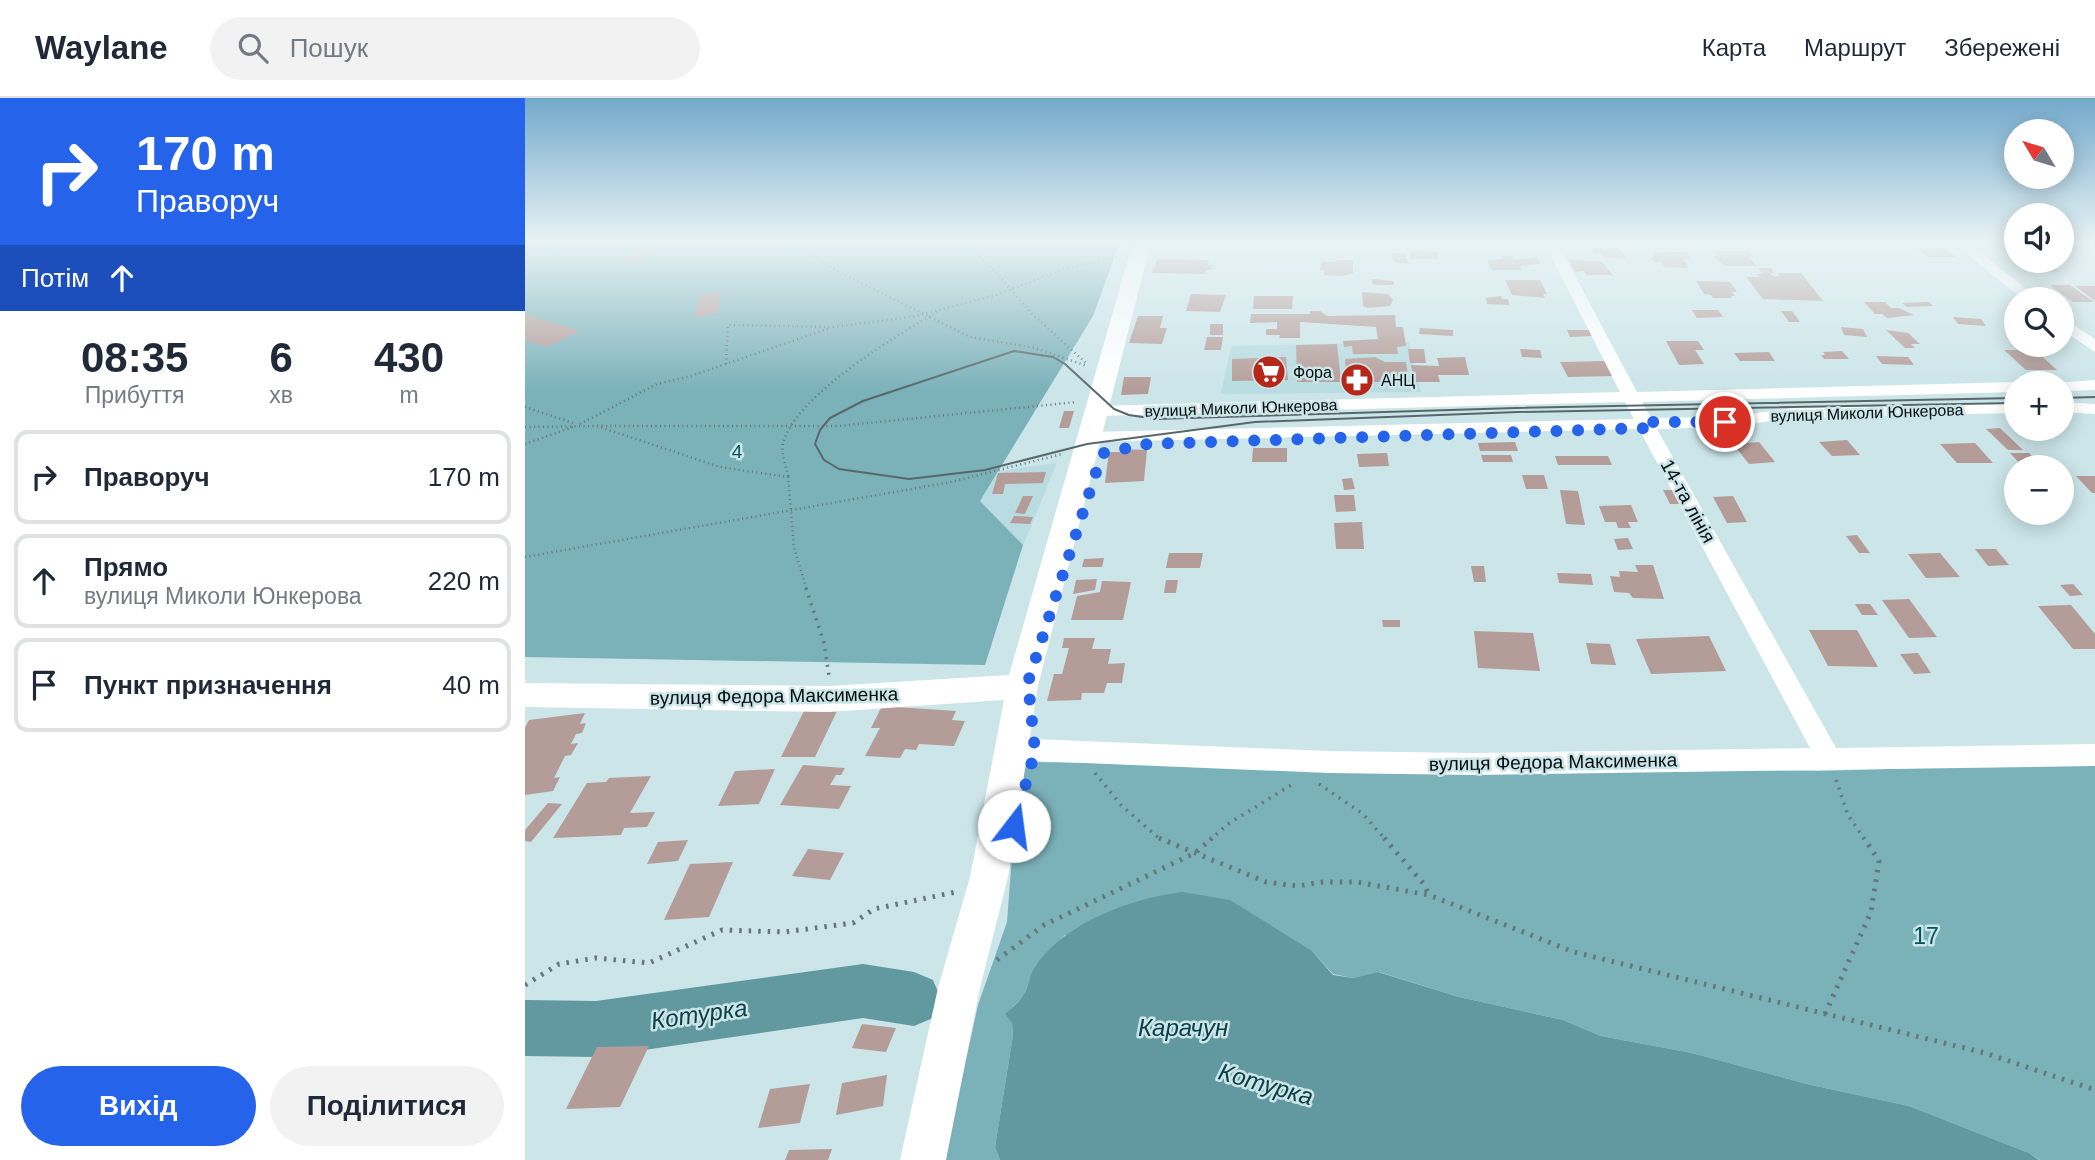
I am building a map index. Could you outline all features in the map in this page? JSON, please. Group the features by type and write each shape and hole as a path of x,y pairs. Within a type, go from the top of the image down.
{"street":[{"path":"923,1160 957,998 989,877 1022,686 1084,426 1127,292"},
{"name":"14-та лінія","path":"1576,292 1644,422 1828,758"},
{"path":"2074,331 2095,347"},
{"path":"2074,386 2095,385"},
{"name":"вулиця Миколи Юнкерова","path":"1084,426 1632,397 2004,387"},
{"name":"вулиця Миколи Юнкерова","path":"1084,426 1725,422 1795,413 2004,408"},
{"path":"2074,408 2095,409"},
{"name":"вулиця Федора Максименка","path":"525,695 829,699 1022,686"},
{"name":"вулиця Федора Максименка","path":"1011,748 1329,762 1474,764 2095,755"}],"path":[{"path":"876,292 970,337 1035,348 1092,369 1011,292"},
{"path":"726,364 728,325 832,327 925,313 1003,292"},
{"path":"829,699 829,662 794,549 783,442 798,417 822,392 885,342 943,308"},
{"path":"525,444 578,425 657,384 726,364 832,327"},
{"path":"525,407 578,425"},
{"path":"597,426 720,467 788,477"},
{"path":"525,427 1084,426"},
{"path":"525,557 951,482 1084,426"},
{"path":"1079,752 1121,805 1162,841 1266,882 1299,886 1322,882 1357,882 1429,895 1574,952 1985,1053 2095,1090"},
{"path":"1825,1014 1871,912 1879,861 1848,815 1828,758"},
{"path":"957,998 1044,925 1195,853 1228,824 1329,762"},
{"path":"1306,776 1363,814 1423,883 1429,895"},
{"path":"525,985 559,964 596,958 649,963 722,930 784,932 853,923 874,909 954,893 989,877"}],"shaded area":[{"path":"1409,342 1421,392 1221,394 1231,346"},
{"path":"1057,463 1023,545 980,501 999,471"}],"green space":[{"name":"4","path":"525,292 1102,292 1093,316 980,501 1023,545 985,665 525,657"},
{"name":"17","path":"1019,762 1818,771 2095,763 2095,1160 2040,1160 2029,1153 1909,1106 1811,1085 1692,1053 1601,1036 1563,1020 1459,997 1379,972 1353,978 1333,974 1312,951 1065,935 1035,966 1023,997 1006,1014 1012,1023 1013,1035 995,1147 1000,1160 944,1160 978,1005 1007,922"}],"water":[{"name":"Карачун","path":"1182,892 1230,900 1312,951 1333,975 1353,978 1378,972 1459,997 1563,1020 1601,1036 1692,1053 1811,1085 1909,1106 2029,1153 2039,1160 1000,1160 995,1147 1013,1035 1012,1023 1005,1014 1022,997 1036,965 1065,936 1101,915 1142,900"}],"building":[{"path":"720,292 719,313 695,317 698,296"},
{"path":"1362,292 1388,294 1393,300 1390,306 1367,308 1363,306"},
{"path":"1510,292 1546,292 1547,294 1543,294 1545,298 1512,295"},
{"path":"1702,292 1737,292 1732,292 1735,296 1731,296 1732,298 1713,298"},
{"path":"1757,292 1816,292 1823,301 1763,299"},
{"path":"2074,292 2079,292 2094,302 2074,302"},
{"path":"2082,292 2095,292 2095,301"},
{"path":"1191,294 1226,295 1220,312 1186,311"},
{"path":"1254,296 1293,296 1292,309 1253,309"},
{"path":"1501,296 1502,299 1508,299 1509,305 1487,304 1486,298"},
{"path":"1864,302 1885,302 1891,308 1899,308 1914,315 1887,318 1882,314 1875,314"},
{"path":"1929,302 1933,306 1907,307 1902,303"},
{"path":"1692,310 1718,310 1723,317 1697,318"},
{"path":"1310,311 1320,311 1327,316 1395,315 1396,327 1403,327 1406,346 1397,347 1398,354 1353,354 1352,346 1344,347 1343,341 1378,339 1376,327 1300,322 1300,338 1279,338 1280,335 1266,335 1266,329 1277,329 1277,322 1250,323 1251,314 1310,314"},
{"path":"1781,311 1792,311 1800,322 1789,322"},
{"path":"525,314 580,331 547,347 525,340"},
{"path":"1138,316 1163,316 1160,328 1167,328 1162,344 1129,343"},
{"path":"1953,317 1981,319 1986,326 1958,324"},
{"path":"1210,324 1223,324 1223,335 1210,335"},
{"path":"1841,327 1863,329 1867,337 1844,335"},
{"path":"1420,328 1453,330 1453,336 1419,334"},
{"path":"1567,330 1590,330 1593,336 1570,337"},
{"path":"1886,330 1908,333 1920,344 1911,344 1915,348 1905,348"},
{"path":"1207,337 1223,337 1221,350 1204,350"},
{"path":"1666,341 1698,341 1704,350 1695,350 1704,364 1679,365"},
{"path":"1337,344 1341,382 1297,382 1296,345"},
{"path":"1408,349 1424,349 1426,363 1410,363"},
{"path":"1520,349 1540,350 1542,358 1522,357"},
{"path":"1842,351 1849,359 1824,359 1821,355 1825,355 1823,352"},
{"path":"1769,352 1775,361 1740,361 1734,353"},
{"path":"1876,356 1908,357 1914,365 1882,364"},
{"path":"1286,357 1288,380 1232,381 1232,359"},
{"path":"1375,357 1385,362 1406,362 1409,382 1347,382 1345,359"},
{"path":"1465,357 1469,375 1438,375 1440,382 1414,382 1411,365 1439,366 1437,358"},
{"path":"2012,357 2043,357 2057,370 2026,370"},
{"path":"1605,361 1613,376 1568,377 1560,362"},
{"path":"1124,377 1151,377 1148,394 1121,395"},
{"path":"1064,411 1074,411 1069,428 1059,428"},
{"path":"2000,428 2004,432 2004,441 2014,441 2023,450 2008,450 1986,429"},
{"path":"1847,440 1860,455 1832,456 1819,442"},
{"path":"1515,442 1518,451 1480,451 1478,443"},
{"path":"1759,442 1775,462 1749,464 1733,444"},
{"path":"1975,443 1993,463 1957,463 1940,444"},
{"path":"1253,448 1287,448 1287,462 1252,462"},
{"path":"1120,449 1147,450 1144,481 1105,483 1109,452 1120,452"},
{"path":"1387,453 1389,466 1359,467 1357,454"},
{"path":"2010,453 2031,455 2012,455"},
{"path":"1481,455 1511,455 1513,462 1483,462"},
{"path":"1555,456 1608,456 1612,465 1558,465"},
{"path":"1046,472 1043,483 1005,484 1003,494 992,494 998,473"},
{"path":"1522,475 1544,475 1548,489 1526,489"},
{"path":"2076,476 2095,476 2095,493 2092,493"},
{"path":"1352,478 1355,489 1344,490 1342,479"},
{"path":"1560,490 1578,491 1585,525 1566,524"},
{"path":"1663,490 1673,490 1680,504 1670,504"},
{"path":"1334,495 1354,495 1356,511 1336,512"},
{"path":"1023,496 1033,496 1025,514 1015,513"},
{"path":"1733,496 1747,522 1727,523 1713,497"},
{"path":"1631,505 1638,522 1628,522 1631,528 1618,528 1616,522 1605,522 1599,506"},
{"path":"1014,516 1033,517 1030,524 1010,523"},
{"path":"1362,522 1364,549 1336,549 1334,523"},
{"path":"1857,535 1870,553 1859,553 1846,536"},
{"path":"1628,538 1633,549 1618,550 1614,539"},
{"path":"1975,549 1996,549 2009,565 1988,566"},
{"path":"1169,553 1203,553 1200,568 1166,568"},
{"path":"1940,553 1960,577 1926,578 1908,554"},
{"path":"1104,558 1102,567 1082,567 1084,559"},
{"path":"1635,565 1653,565 1664,599 1633,598 1629,593 1614,592 1610,576 1620,577 1619,571 1638,572"},
{"path":"1471,566 1484,566 1486,582 1474,582"},
{"path":"1557,573 1591,574 1593,585 1559,583"},
{"path":"1097,579 1095,590 1073,594 1076,580"},
{"path":"1166,580 1178,580 1176,593 1164,593"},
{"path":"1102,581 1131,582 1123,620 1071,620 1077,596 1100,592"},
{"path":"2073,584 2083,595 2070,596 2060,585"},
{"path":"1909,599 1937,637 1909,638 1882,600"},
{"path":"1855,604 1870,604 1878,615 1862,615"},
{"path":"2071,605 2095,634 2095,649 2073,649 2038,606"},
{"path":"1382,620 1400,620 1400,627 1383,627"},
{"path":"1809,630 1857,630 1878,667 1828,666"},
{"path":"1474,631 1533,633 1540,671 1478,668"},
{"path":"1709,636 1726,671 1651,674 1636,639"},
{"path":"1064,638 1095,638 1092,649 1111,649 1108,664 1125,663 1122,683 1107,683 1104,693 1082,693 1081,700 1047,701 1054,674 1062,674 1069,648 1062,648"},
{"path":"1586,643 1610,644 1616,665 1591,664"},
{"path":"1918,653 1931,673 1914,674 1900,654"},
{"path":"882,706 956,711 952,720 965,721 954,746 919,744 916,750 905,749 900,758 865,756 880,728 871,728"},
{"path":"805,709 838,709 815,757 781,757"},
{"path":"585,713 580,724 586,723 582,733 576,734 571,744 578,743 571,755 565,756 554,778 560,777 553,791 525,795 525,728 529,720"},
{"path":"803,765 845,768 841,775 836,775 830,785 851,786 839,809 780,805"},
{"path":"775,769 759,804 718,806 735,771"},
{"path":"651,776 630,813 655,812 647,827 624,828 621,835 553,838 587,783 606,782 609,778"},
{"path":"548,803 562,804 531,842 525,841 525,830"},
{"path":"688,840 678,861 647,864 658,842"},
{"path":"808,849 844,853 830,880 792,876"},
{"path":"733,862 709,917 664,920 690,864"},
{"path":"862,1024 896,1028 886,1052 852,1048"},
{"path":"649,1046 620,1107 566,1109 597,1047"},
{"path":"887,1075 883,1106 836,1115 842,1083"},
{"path":"810,1084 800,1123 758,1128 770,1089"},
{"path":"832,1149 828,1160 785,1160 789,1150"}],"waterway":[{"name":"Котурка","path":"525,1028 596,1029 863,991 914,999"}],"tram line":[{"path":"2004,398 1516,408 1156,419 1129,415 1114,409 1065,364 1053,357 1014,351 863,401 830,418 820,430 815,444 824,460 839,469 909,479 985,470 1087,444 1255,422 1518,412 2004,403"},
{"path":"2074,398 2095,397"}],"place":[{"name":"Фора","path":"1269,372"},
{"name":"АНЦ","path":"1357,380"}],"route":[{"path":"1014,826 1035,751 1028,682 1104,453 1147,444 1648,428 1644,422 1725,422"}]}
